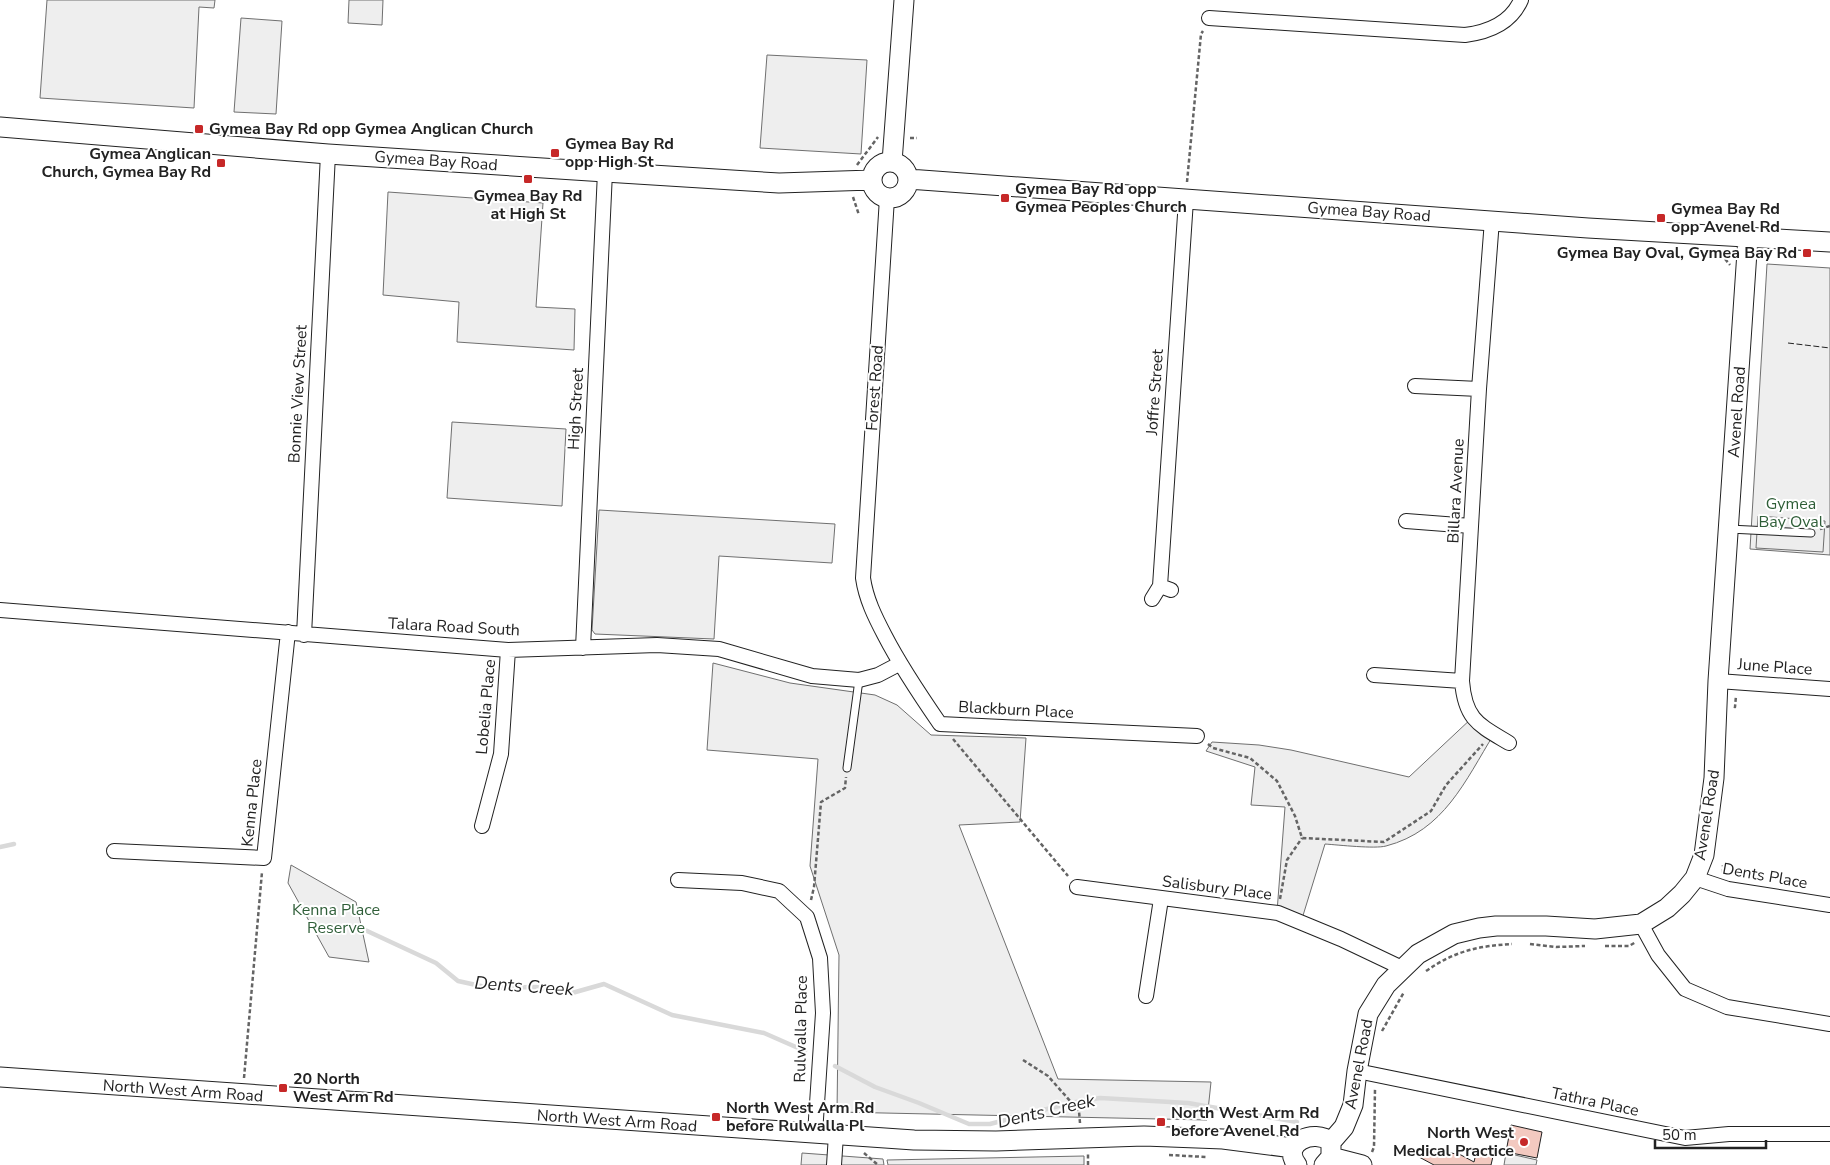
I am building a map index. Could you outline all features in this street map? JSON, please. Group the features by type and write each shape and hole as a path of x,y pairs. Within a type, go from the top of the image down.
{"street":[{"path":"892,162 904,0"},
{"path":"1209,18 1465,35 1490,30 1500,24 1510,17 1521,0"},
{"name":"Gymea Bay Road","path":"0,127 328,154 779,183 872,180"},
{"name":"Bonnie View Street","path":"304,635 328,154"},
{"path":"892,162 905,169 908,179 905,192 900,196 888,198 878,194 872,180 876,169 880,165 892,162"},
{"name":"High Street","path":"583,648 605,172"},
{"name":"Gymea Bay Road","path":"908,179 1588,228 1830,242"},
{"name":"Forest Road","path":"863,578 888,198"},
{"name":"Joffre Street","path":"1152,599 1166,588 1186,200"},
{"name":"Billara Avenue","path":"1492,220 1479,389 1462,681 1468,711 1478,724 1509,744"},
{"name":"Avenel Road","path":"1329,1155 1353,1105 1357,1071 1368,1014 1386,985 1418,954 1454,934 1479,928 1546,926 1595,929 1641,924 1667,908 1695,878 1704,855 1714,778 1718,681 1748,237"},
{"path":"1415,386 1479,389"},
{"path":"1406,521 1472,526"},
{"name":"Blackburn Place","path":"863,578 872,610 899,664 940,724 1197,736"},
{"name":"Talara Road South","path":"0,610 508,650 657,645 719,649 812,676 858,680 878,675 899,664"},
{"name":"Kenna Place","path":"114,851 264,858 288,632"},
{"name":"Lobelia Place","path":"482,826 501,754 508,650"},
{"path":"1374,675 1462,681"},
{"name":"June Place","path":"1718,681 1830,689"},
{"name":"Dents Place","path":"1695,878 1728,889 1830,905"},
{"name":"Rulwalla Place","path":"678,880 742,884 779,891 807,917 820,958 823,1012 815,1134"},
{"name":"Salisbury Place","path":"1077,887 1278,913 1341,938 1402,968"},
{"path":"1146,996 1161,899"},
{"path":"1641,924 1658,955 1685,989 1727,1007 1830,1024"},
{"name":"Tathra Place","path":"1357,1071 1686,1138 1730,1134 1830,1134"},
{"name":"North West Arm Road","path":"0,1077 815,1134 956,1142 1144,1136 1223,1139 1295,1156"},
{"path":"834,1165 836,1135"},
{"path":"1295,1156 1301,1140 1316,1136 1326,1138 1329,1155 1366,1161"}],"lane":[{"path":"1729,529 1811,533"},
{"path":"847,768 858,680"}],"path":[{"path":"1186,200 1201,34 1209,18"},
{"path":"861,157 877,138 881,136"},
{"path":"910,138 918,138"},
{"path":"1721,254 1730,265 1729,271"},
{"path":"940,724 1077,887"},
{"path":"1197,736 1213,748 1250,758 1276,781 1295,816 1302,838"},
{"path":"1302,838 1384,842 1431,811 1446,785 1478,749"},
{"path":"807,917 814,887 821,802 845,788 847,768"},
{"path":"1278,913 1287,860 1302,838"},
{"path":"244,1082 264,858"},
{"path":"1524,943 1556,947 1592,946"},
{"path":"1421,976 1427,970 1461,952 1488,946 1515,944"},
{"path":"1602,946 1629,946"},
{"path":"1381,1034 1404,993 1410,987"},
{"path":"1023,1060 1048,1076 1079,1111"},
{"path":"1366,1161 1374,1147 1375,1088"},
{"path":"862,1151 878,1165"},
{"path":"1088,1152 1088,1165"}],"green space":[{"path":"47,0 215,0 214,8 199,7 194,108 40,98"},
{"path":"349,0 383,0 382,25 348,23"},
{"path":"241,18 282,21 276,114 234,112"},
{"path":"767,55 867,60 861,154 760,148"},
{"path":"388,192 543,203 536,307 575,309 574,350 457,342 459,302 383,295"},
{"name":"Gymea Bay Oval","path":"1767,264 1830,268 1830,555 1750,549"},
{"path":"452,422 566,429 562,506 447,498"},
{"path":"599,510 835,524 832,563 719,556 714,639 595,634 592,630"},
{"path":"713,663 790,683 875,695 897,705 931,735 1026,738 1020,822 959,825 1058,1079 1211,1082 1207,1120 837,1112 839,955 810,866 818,759 707,750"},
{"path":"1473,717 1494,734 1462,786 1438,816 1423,829 1406,839 1386,846 1366,847 1325,844 1301,922 1277,912 1285,807 1251,805 1255,767 1206,751 1212,742 1259,745 1291,750 1409,777"},
{"name":"Kenna Place Reserve","path":"291,865 356,902 369,962 329,957 288,883"},
{"path":"802,1153 883,1159 884,1165 801,1165"},
{"path":"1084,1156 1084,1165 888,1165 887,1160"}],"shaded area":[{"path":"1758,516 1825,521 1823,552 1756,548"},
{"path":"1506,1153 1537,1160 1536,1165 1504,1165"}],"building":[{"name":"North West Medical Practice","path":"1511,1125 1542,1132 1537,1158 1506,1152"},
{"path":"1422,1147 1461,1155 1474,1162 1477,1149 1494,1152 1491,1165 1434,1165 1419,1157"}],"waterway":[{"path":"0,847 14,844"},
{"name":"Dents Creek","path":"365,930 436,963 458,981 490,988 536,987 572,993 604,984 672,1015 764,1033 805,1051"},
{"name":"Dents Creek","path":"835,1066 875,1087 969,1124 990,1124 1070,1103 1100,1098 1188,1103 1297,1122"}],"fence":[{"path":"1788,343 1830,348"}],"place":[{"name":"Gymea Bay Rd opp Gymea Anglican Church","path":"199,129"},
{"name":"Gymea Bay Rd opp High St","path":"555,153"},
{"name":"Gymea Anglican Church, Gymea Bay Rd","path":"221,163"},
{"name":"Gymea Bay Rd at High St","path":"528,179"},
{"name":"Gymea Bay Rd opp Gymea Peoples Church","path":"1005,198"},
{"name":"Gymea Bay Rd opp Avenel Rd","path":"1661,218"},
{"name":"Gymea Bay Oval, Gymea Bay Rd","path":"1807,253"},
{"name":"20 North West Arm Rd","path":"283,1088"},
{"name":"North West Arm Rd before Rulwalla Pl","path":"716,1117"},
{"name":"North West Arm Rd before Avenel Rd","path":"1161,1122"},
{"name":"North West Medical Practice","path":"1524,1142"}]}
